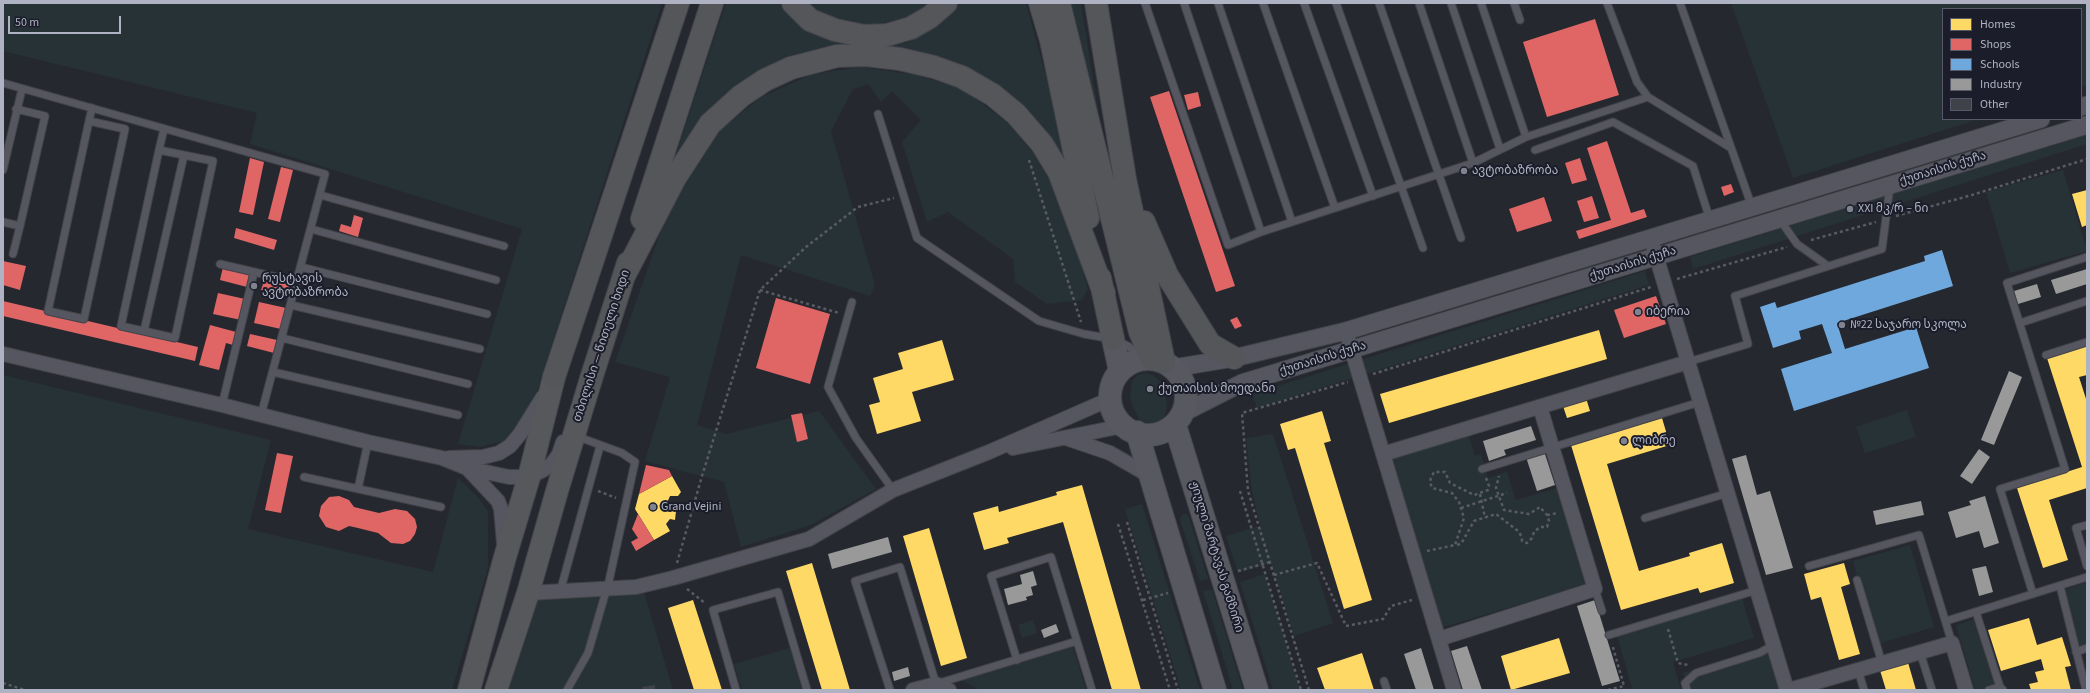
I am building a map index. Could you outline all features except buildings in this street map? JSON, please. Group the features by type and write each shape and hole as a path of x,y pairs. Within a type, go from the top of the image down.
{"highway":[{"path":"469,690 505,556 529,477 554,377 678,3"},
{"name":"თბილისი — წითელი ხიდი","path":"496,690 528,593 591,379 712,3"},
{"path":"793,3 810,20 835,30 864,36 887,35 911,28 930,16 946,3"},
{"path":"1040,3 1051,40 1113,339"},
{"path":"1059,3 1140,332 1158,362"},
{"path":"1096,3 1125,179 1158,362"},
{"path":"624,276 675,178 710,124 741,96 765,80 791,68 837,56 866,55 900,59 934,67 962,77 993,95 1016,114 1042,144 1059,172 1104,293"},
{"path":"1125,179 1167,275 1210,344 1234,358"}],"main road":[{"path":"1113,339 1120,371"},
{"path":"1158,362 1183,381 1186,389 1186,401 1179,419 1166,431 1146,435 1130,429 1114,414 1110,399 1114,379 1120,371 1131,363 1158,362"},
{"name":"ჟიული შარტავას გამზირი","path":"1179,419 1256,690"},
{"path":"1130,429 1150,476 1215,690"}],"street":[{"name":"ქუთაისის ქუჩა","path":"1158,362 1234,358 1346,331 2038,120"},
{"name":"ქუთაისის ქუჩა","path":"1179,419 1242,383 2087,125"},
{"path":"1651,239 1788,690 1818,686 1858,670 1952,643 1966,690"},
{"path":"1346,331 1454,690"},
{"path":"3,354 222,404 368,442 442,458 467,468 509,477 529,477 552,464 559,454 572,413 591,379"},
{"path":"1383,454 1688,362"},
{"path":"442,458 483,457 499,453 510,446 535,410 554,377"},
{"path":"528,593 636,586 673,578 810,538 893,490 989,452 1110,399"},
{"path":"1439,639 1595,589 1540,407"},
{"path":"989,452 1065,438 1130,429"},
{"path":"1065,438 1110,453 1150,476"},
{"path":"467,468 498,501 501,509 505,556"},
{"path":"913,690 942,687"}],"lane":[{"path":"1145,3 1228,245 1261,232 1473,163 1526,137 1648,97"},
{"path":"1184,3 1261,232"},
{"path":"1218,3 1292,222"},
{"path":"1263,3 1335,208"},
{"path":"1304,3 1373,196"},
{"path":"1336,3 1423,248"},
{"path":"1379,3 1461,238"},
{"path":"1419,3 1473,163"},
{"path":"1451,3 1500,150"},
{"path":"1481,3 1526,137"},
{"path":"1514,3 1520,20"},
{"path":"1607,3 1637,82 1648,97 1731,148"},
{"path":"1680,3 1752,207"},
{"path":"3,83 325,174 261,415"},
{"path":"3,170 16,109 22,89"},
{"path":"89,121 126,129 84,319 48,311 89,121 92,108"},
{"path":"13,254 45,116 16,109"},
{"path":"878,114 917,238 1039,321 1084,334 1113,339 1158,362"},
{"path":"1535,150 1613,122 1693,166 1710,220"},
{"path":"159,150 213,161 175,338 121,326 159,150 164,129"},
{"path":"144,331 184,155"},
{"path":"1688,362 1748,344 1735,296 1882,249 1884,219 1890,186"},
{"path":"320,195 504,246"},
{"path":"1779,219 1797,244 1828,266"},
{"path":"3,222 20,226"},
{"path":"311,229 496,280"},
{"path":"2033,594 2000,490 2065,469 2007,283 2087,257"},
{"path":"220,264 297,282"},
{"path":"301,267 487,314"},
{"path":"222,404 254,272"},
{"path":"2020,322 2087,301"},
{"path":"852,302 828,387 856,438 893,490"},
{"path":"291,305 480,349"},
{"path":"282,338 468,384"},
{"path":"2046,355 2087,342"},
{"path":"273,372 458,415"},
{"path":"1482,468 1700,402"},
{"path":"567,690 588,653 607,588 635,462 622,453 574,435"},
{"path":"358,489 368,442"},
{"path":"560,592 600,446"},
{"path":"304,477 441,507"},
{"path":"1644,518 1728,493"},
{"path":"2087,525 2076,528 2087,566"},
{"path":"1809,566 1919,535 1952,643"},
{"path":"1017,660 991,576 1051,557 1092,690"},
{"path":"890,690 855,581 900,567 942,687 1017,660 1077,641"},
{"path":"1946,621 2087,577"},
{"path":"1857,580 1882,663"},
{"path":"2060,586 2086,690"},
{"path":"1595,589 1602,611"},
{"path":"1609,635 1757,590"},
{"path":"736,690 713,610 778,592 807,690"},
{"path":"1976,612 2001,688 1989,690"},
{"path":"1687,690 1685,683 1696,673 1759,653 1774,645"},
{"path":"2076,652 2087,648"},
{"path":"1920,652 1932,690"},
{"path":"1858,670 1864,690"},
{"path":"1384,681 1387,690"}],"path":[{"path":"1310,690 1248,491 1242,413 1360,379 1664,283 1972,195 2087,159"},
{"path":"1029,160 1084,334"},
{"path":"713,610 673,578 702,476 760,290 806,247 858,207 904,195"},
{"path":"760,290 847,316"},
{"path":"1413,554 1461,544 1474,521 1496,514 1518,530 1522,537 1522,541 1527,543 1532,538 1534,532 1540,528 1547,527 1549,521 1544,510 1540,507 1529,514 1504,510 1496,488 1499,476 1497,464"},
{"path":"1455,545 1464,518 1461,508 1452,493 1432,488 1430,482 1434,472 1445,472 1450,483 1469,493 1480,494 1488,490 1489,486 1482,468"},
{"path":"588,488 626,501"},
{"path":"1240,491 1301,690"},
{"path":"1480,494 1485,518"},
{"path":"1461,508 1507,494"},
{"path":"1127,522 1178,690"},
{"path":"1118,524 1170,690"},
{"path":"1274,575 1317,563 1346,626 1383,619 1391,606 1426,596"},
{"path":"1665,618 1678,663 1694,666 1696,673"},
{"path":"1608,690 1624,686 1609,635"},
{"path":"3,683 25,690"}],"shaded area":[{"path":"3,3 662,3 532,406 507,440 480,447 458,444 522,229 250,144 257,113 3,51"},
{"path":"726,3 779,3 796,20 828,40 858,47 906,43 938,25 960,3 1026,3 1072,171 973,73 819,54 704,120 675,157"},
{"path":"801,3 937,3 933,7 903,19 871,25 840,23"},
{"path":"1067,3 1081,3 1101,130"},
{"path":"1731,3 2087,3 2087,85 2082,87 2082,8 1942,8 1942,120 1976,120 1793,178"},
{"path":"861,67 916,75 962,89 1011,125 1045,167 1068,220 1088,289 1082,300 1047,304 1015,282 1013,259 948,212 927,222 902,142 921,120 892,91 881,102 868,84 853,89 831,131 875,285 870,296 741,255 697,425 726,434 819,411 876,489 811,525 741,547 724,482 645,461 670,377 615,362 671,202 689,168 719,131 761,97 812,74"},
{"path":"2087,132 2087,144 1693,269 1690,257"},
{"path":"2063,170 2087,251 2010,273 1986,192"},
{"path":"1645,271 1649,285 1257,408 1252,394"},
{"path":"1145,373 1153,375 1159,380 1167,403 1165,420 1160,425 1152,428 1144,426 1139,420 1130,399 1132,381 1138,375"},
{"path":"3,375 271,440 248,529 433,572 458,478 477,496 488,511 488,568 452,690 3,690"},
{"path":"1907,410 1916,437 1865,453 1856,427"},
{"path":"1468,433 1475,456 1481,454 1488,478 1507,472 1516,500 1557,488 1586,585 1443,627 1391,456"},
{"path":"1273,434 1333,623 1294,636 1271,563 1238,573 1226,536 1260,526 1252,491 1246,438"},
{"path":"1142,504 1200,690 1181,690 1125,509"},
{"path":"1185,513 1189,517 1208,579 1200,581 1180,520 1180,517"},
{"path":"1910,545 1934,627 1877,644 1853,561"},
{"path":"1265,574 1300,690 1273,690 1240,582"},
{"path":"2087,582 2087,643 2079,646 2061,591"},
{"path":"1212,589 1243,690 1233,690 1203,591"},
{"path":"644,592 673,690 507,690 538,600"},
{"path":"1742,598 1754,638 1673,662 1681,690 1626,690 1632,688 1617,636"},
{"path":"1975,619 1999,690 1975,690 1956,625"},
{"path":"1033,620 1037,633 1022,638 1018,625"},
{"path":"1768,646 1782,690 1689,690 1683,673"},
{"path":"1073,647 1086,690 980,690 961,680"},
{"path":"790,648 802,690 742,690 734,664"}],"place":[{"name":"ავტობაზრობა","path":"1464,171"},
{"name":"XXI მკ/რ – ნი","path":"1850,209"},
{"name":"რუსტავის ავტობაზრობა","path":"254,286"},
{"name":"იბერია","path":"1638,312"},
{"name":"№22 საჯარო სკოლა","path":"1842,325"},
{"name":"ქუთაისის მოედანი","path":"1150,389"},
{"name":"ლიბრე","path":"1624,441"},
{"name":"Grand Vejini","path":"653,507"}]}
